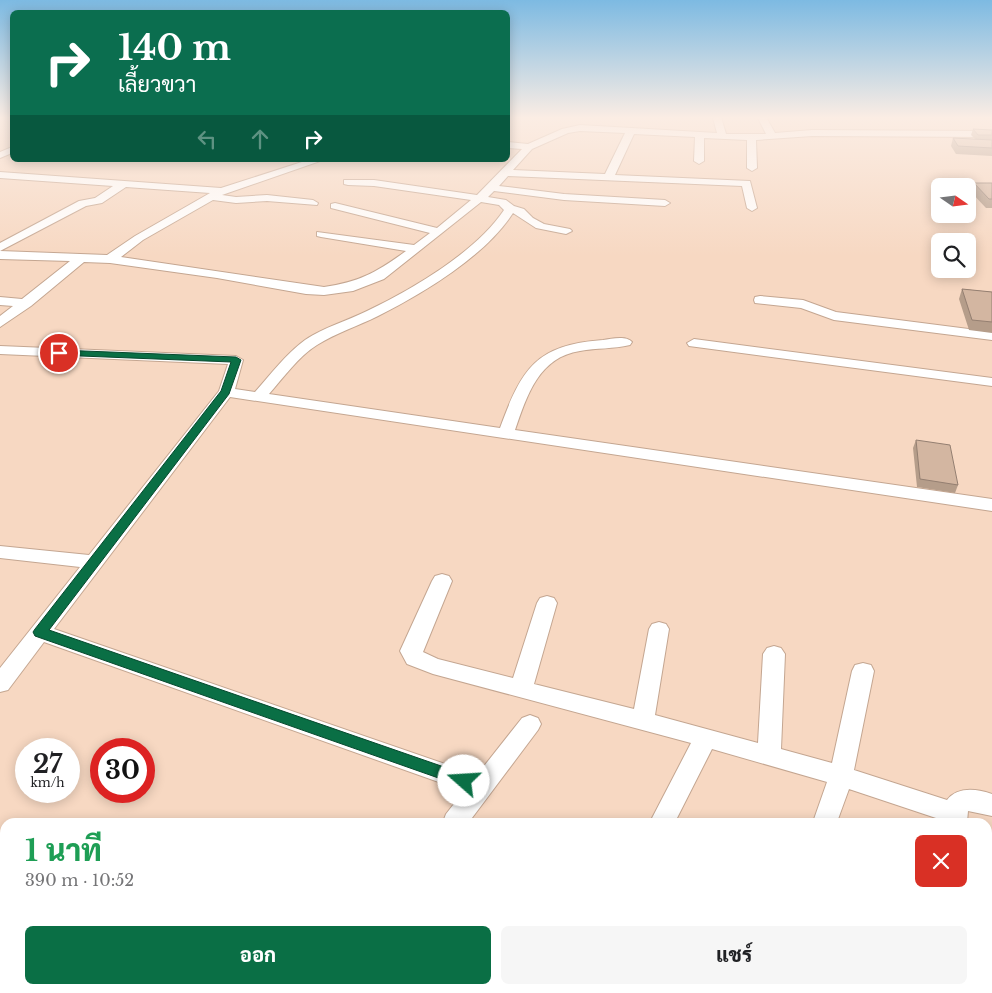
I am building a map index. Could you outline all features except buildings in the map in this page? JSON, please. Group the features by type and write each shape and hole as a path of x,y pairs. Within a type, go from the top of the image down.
{"street":[{"path":"110,259 139,238 222,191 308,163"},
{"path":"0,255 110,259 217,274 306,290 324,291 353,287 380,276 439,232 480,199 515,163"},
{"path":"609,177 616,163"},
{"path":"752,163 752,168"},
{"path":"507,173 746,183 752,208"},
{"path":"0,174 222,191"},
{"path":"348,182 374,182 502,202 510,209 520,210 529,222 546,228 566,231"},
{"path":"0,248 82,203 98,201 125,183"},
{"path":"492,188 564,197 665,203"},
{"path":"210,197 236,200 267,198 313,203"},
{"path":"335,206 439,232"},
{"path":"258,396 310,343 380,309 443,270 490,235 505,219 510,209"},
{"path":"321,234 416,249"},
{"path":"0,323 81,258"},
{"path":"760,300 803,304 834,316 992,336"},
{"path":"0,301 26,303"},
{"path":"506,433 528,379 548,359 561,350 625,342"},
{"path":"694,343 992,382"},
{"path":"0,350 236,360 226,392 0,684"},
{"path":"226,392 992,505"},
{"path":"0,552 94,562"},
{"path":"442,581 411,651 415,658 433,666 643,720 842,776 954,818 955,806 961,801 970,799 992,805"},
{"path":"521,689 548,603"},
{"path":"643,720 659,629"},
{"path":"40,632 483,787"},
{"path":"769,755 774,654"},
{"path":"826,818 842,776 863,671"},
{"path":"458,818 530,724"},
{"path":"664,818 706,738"}],"route":[{"path":"59,353 236,360 226,392 40,632 464,781"}]}
